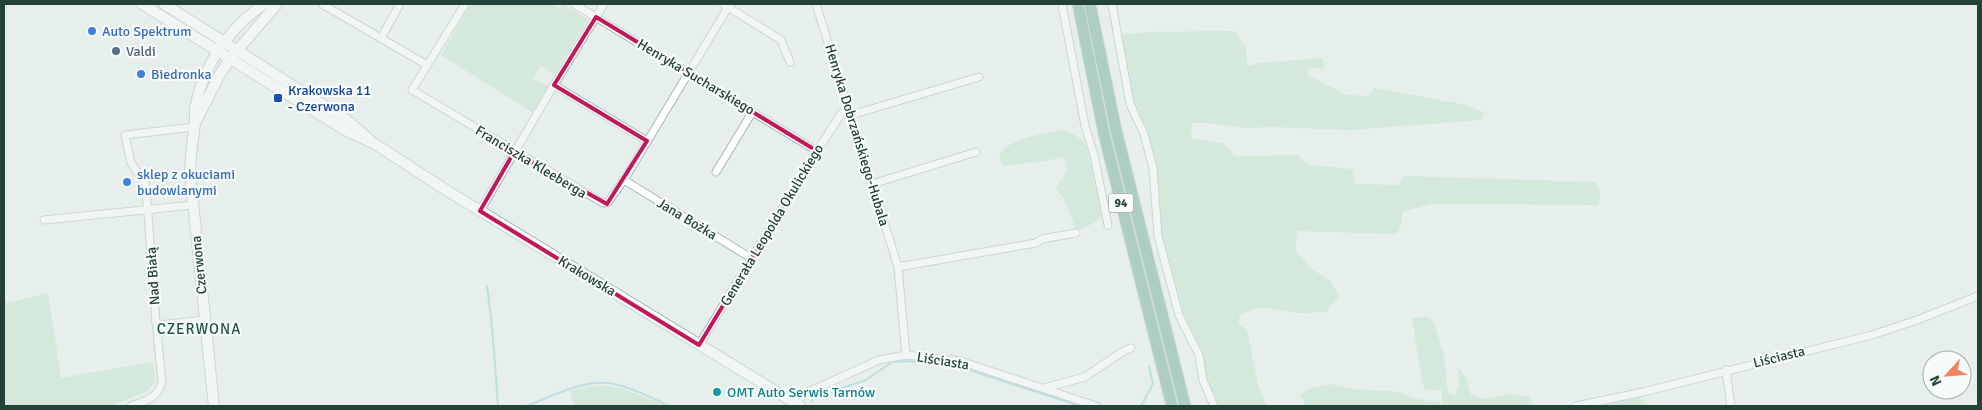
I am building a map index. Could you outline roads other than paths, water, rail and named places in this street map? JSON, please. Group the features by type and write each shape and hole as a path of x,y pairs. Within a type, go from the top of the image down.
{"main road":[{"name":"Krakowska","path":"142,4 345,130 375,144 480,211 798,405"},
{"name":"Krakowska","path":"164,4 347,120 375,144"},
{"path":"218,51 224,41 264,4"},
{"path":"230,59 276,4"},
{"name":"94","path":"1078,4 1104,134 1172,406"},
{"name":"94","path":"1090,4 1116,130 1185,406"},
{"name":"Czerwona","path":"214,406 193,205 190,152 195,105 206,70 218,51"},
{"name":"Czerwona","path":"194,125 218,76 230,59"}],"street":[{"path":"322,4 427,65"},
{"path":"381,38 400,4"},
{"name":"Franciszka Kleeberga","path":"464,4 412,90 602,203 608,202 624,180 689,73 727,5"},
{"name":"Henryka Sucharskiego","path":"574,4 817,151"},
{"path":"480,211 604,4"},
{"name":"Henryka Dobrzańskiego-Hubala","path":"816,4 898,267 906,355"},
{"path":"1062,4 1085,126 1094,155 1108,225"},
{"path":"1112,4 1130,104 1144,134 1153,168 1158,236 1179,316 1199,355 1204,380 1214,406"},
{"path":"727,5 782,40 790,62"},
{"path":"851,115 979,77"},
{"path":"554,85 647,141"},
{"name":"Generała Leopolda Okulickiego","path":"699,345 840,114 848,107"},
{"path":"716,172 753,111"},
{"name":"Nad Białą","path":"194,125 125,135 131,163 145,183 156,322 159,325 205,320"},
{"path":"872,184 976,152"},
{"name":"Jana Bożka","path":"624,180 751,258"},
{"path":"44,220 193,205"},
{"path":"898,267 1036,243 1042,239 1076,233"},
{"name":"Liściasta","path":"1576,406 1872,335 1978,296"},
{"path":"131,406 152,398 160,391 162,382 156,322"},
{"path":"1044,388 1085,377 1131,348"},
{"name":"Liściasta","path":"798,405 804,394 879,360 906,355 960,361 1096,406"},
{"path":"1726,370 1732,406"}],"waterway":[{"path":"487,286 498,406"},
{"path":"812,402 813,398 866,380 892,362 906,361 943,364 972,371 1080,406"},
{"path":"1141,406 1153,384 1149,366"},
{"path":"526,406 577,387 598,383 608,383 624,387 671,406"}],"place":[{"name":"Auto Spektrum","path":"92,31"},
{"name":"Valdi","path":"116,51"},
{"name":"Biedronka","path":"141,74"},
{"name":"Krakowska 11 - Czerwona","path":"278,98"},
{"name":"sklep z okuciami budowlanymi","path":"127,182"},
{"name":"OMT Auto Serwis Tarnów","path":"717,392"}],"district":[{"name":"CZERWONA","path":"199,329"}]}
